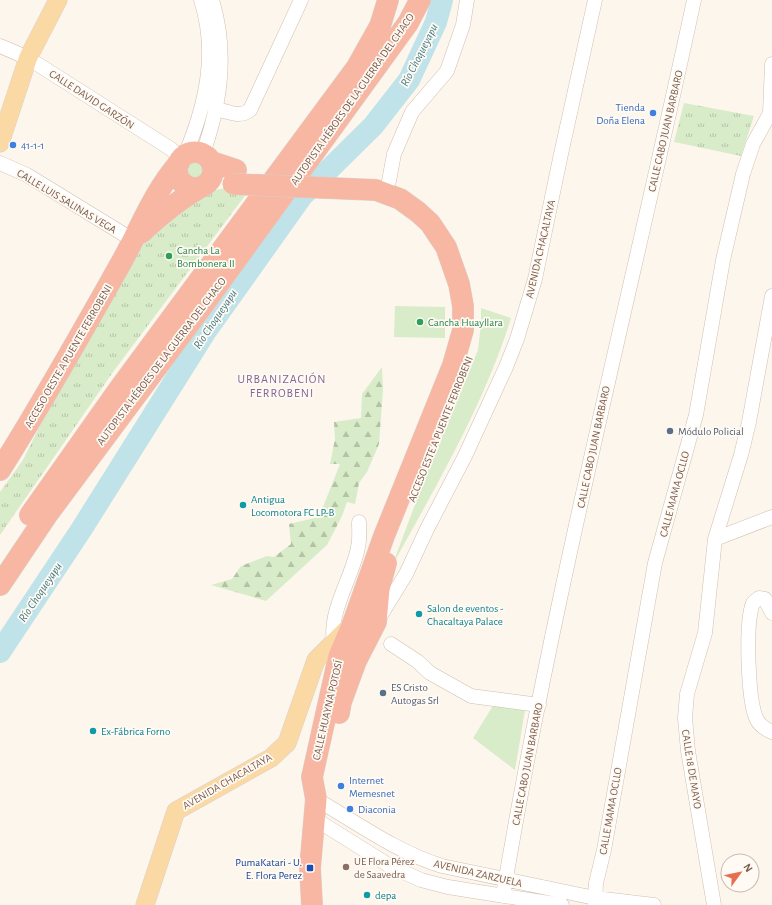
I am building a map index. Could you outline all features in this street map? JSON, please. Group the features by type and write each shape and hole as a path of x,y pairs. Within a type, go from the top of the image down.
{"highway":[{"name":"AUTOPISTA HÉROES DE LA GUERRA DEL CHACO","path":"0,559 119,389 357,67 380,26 388,0"},
{"name":"AUTOPISTA HÉROES DE LA GUERRA DEL CHACO","path":"0,585 47,515 207,300 408,23 420,0"},
{"path":"192,159 235,177"},
{"path":"192,159 178,175 184,183 192,188 235,177 381,183"},
{"path":"192,159 213,174 204,186"},
{"name":"ACCESO OESTE A PUENTE FERROBENI","path":"0,470 31,421 133,240 152,200 192,159"},
{"name":"ACCESO ESTE A PUENTE FERROBENI","path":"376,622 379,589 386,564 423,468 465,372 471,352 475,326 474,301 466,266 452,235 435,210 411,192 381,183"},
{"name":"ACCESO ESTE A PUENTE FERROBENI","path":"352,623 373,564 453,365 463,330 463,306 459,284 446,247 430,223 381,183"},
{"name":"ACCESO OESTE A PUENTE FERROBENI","path":"133,240 184,196 204,186"},
{"name":"CALLE HUAYNA POTOSÍ","path":"343,653 376,622"},
{"name":"CALLE HUAYNA POTOSÍ","path":"312,905 310,868 316,799 326,777 341,702 343,653 352,623"}],"main road":[{"path":"0,143 28,58 58,0"},
{"name":"AVENIDA CHACALTAYA","path":"352,623 379,589"},
{"name":"AVENIDA CHACALTAYA","path":"146,905 176,811 271,758 287,743 316,660 343,653"}],"street":[{"path":"192,159 197,128 209,77 208,36 201,0"},
{"path":"192,159 217,108 222,53 212,0"},
{"path":"217,108 237,115 245,114 250,110 302,0"},
{"path":"381,183 412,112 447,71 463,25 467,0"},
{"name":"AVENIDA CHACALTAYA","path":"376,622 406,574 427,529 465,456 506,367 517,339 535,279 560,154 595,0"},
{"name":"CALLE CABO JUAN BARBARO","path":"503,896 569,550 623,309 674,98 694,0"},
{"name":"CALLE DAVID GARZÓN","path":"0,46 28,58 171,150 192,159"},
{"name":"CALLE MAMA OCLLO","path":"595,901 655,563 688,457 723,260 743,174 753,144 770,113 772,64"},
{"name":"CALLE LUIS SALINAS VEGA","path":"0,163 27,174 133,240"},
{"name":"CALLE 18 DE MAYO","path":"714,905 688,751 685,718 687,694 704,633 715,538 741,455 749,422 772,296"},
{"path":"715,538 772,516"},
{"path":"343,653 333,622 359,546 359,522"},
{"name":"AVENIDA CHACALTAYA","path":"379,589 427,529"},
{"path":"772,613 765,599 760,598 753,604 750,622 749,676 756,719 761,726 772,732"},
{"path":"391,644 417,661 430,673 471,696 539,705"},
{"name":"AVENIDA ZARZUELA","path":"316,799 420,859 442,866 595,901 654,905"},
{"name":"AVENIDA ZARZUELA","path":"315,819 404,873 448,887 562,905"}],"green space":[{"path":"684,103 754,116 741,156 674,142"},
{"path":"197,158 205,161 208,169 205,177 197,180 189,177 186,169 189,161"},
{"path":"225,188 247,193 113,372 0,535 0,492 23,460 61,383 144,238 207,192"},
{"name":"Cancha Huayllara","path":"395,306 445,307 445,338 394,337"},
{"path":"481,308 511,318 500,350 458,445 392,566 431,462 478,350"},
{"path":"382,367 383,390 379,444 367,472 359,483 355,504 347,502 342,516 327,545 266,601 211,585 232,579 241,566 267,556 274,557 291,544 289,524 319,517 340,464 330,464 335,439 334,422 361,418 362,394"},
{"path":"494,704 525,710 515,770 473,738"}],"waterway":[{"name":"Río Choqueyapu","path":"0,652 81,530 206,331 302,196 373,126 409,80 436,22 442,0"}],"place":[{"name":"Tienda Doña Elena","path":"653,113"},
{"name":"41-1-1","path":"13,145"},
{"name":"Cancha La Bombonera II","path":"169,256"},
{"name":"Cancha Huayllara","path":"420,322"},
{"name":"Módulo Policial","path":"670,431"},
{"name":"Antigua Locomotora FC LP-B","path":"243,505"},
{"name":"Salon de eventos - Chacaltaya Palace","path":"419,614"},
{"name":"ES Cristo Autogas Srl","path":"383,693"},
{"name":"Ex-Fábrica Forno","path":"93,731"},
{"name":"Internet Memesnet","path":"341,786"},
{"name":"Diaconia","path":"350,809"},
{"name":"UE Flora Pérez de Saavedra","path":"346,867"},
{"name":"PumaKatari - U. E. Flora Perez","path":"310,868"},
{"name":"depa","path":"367,895"}],"district":[{"name":"URBANIZACIÓN FERROBENI","path":"282,386"}]}
